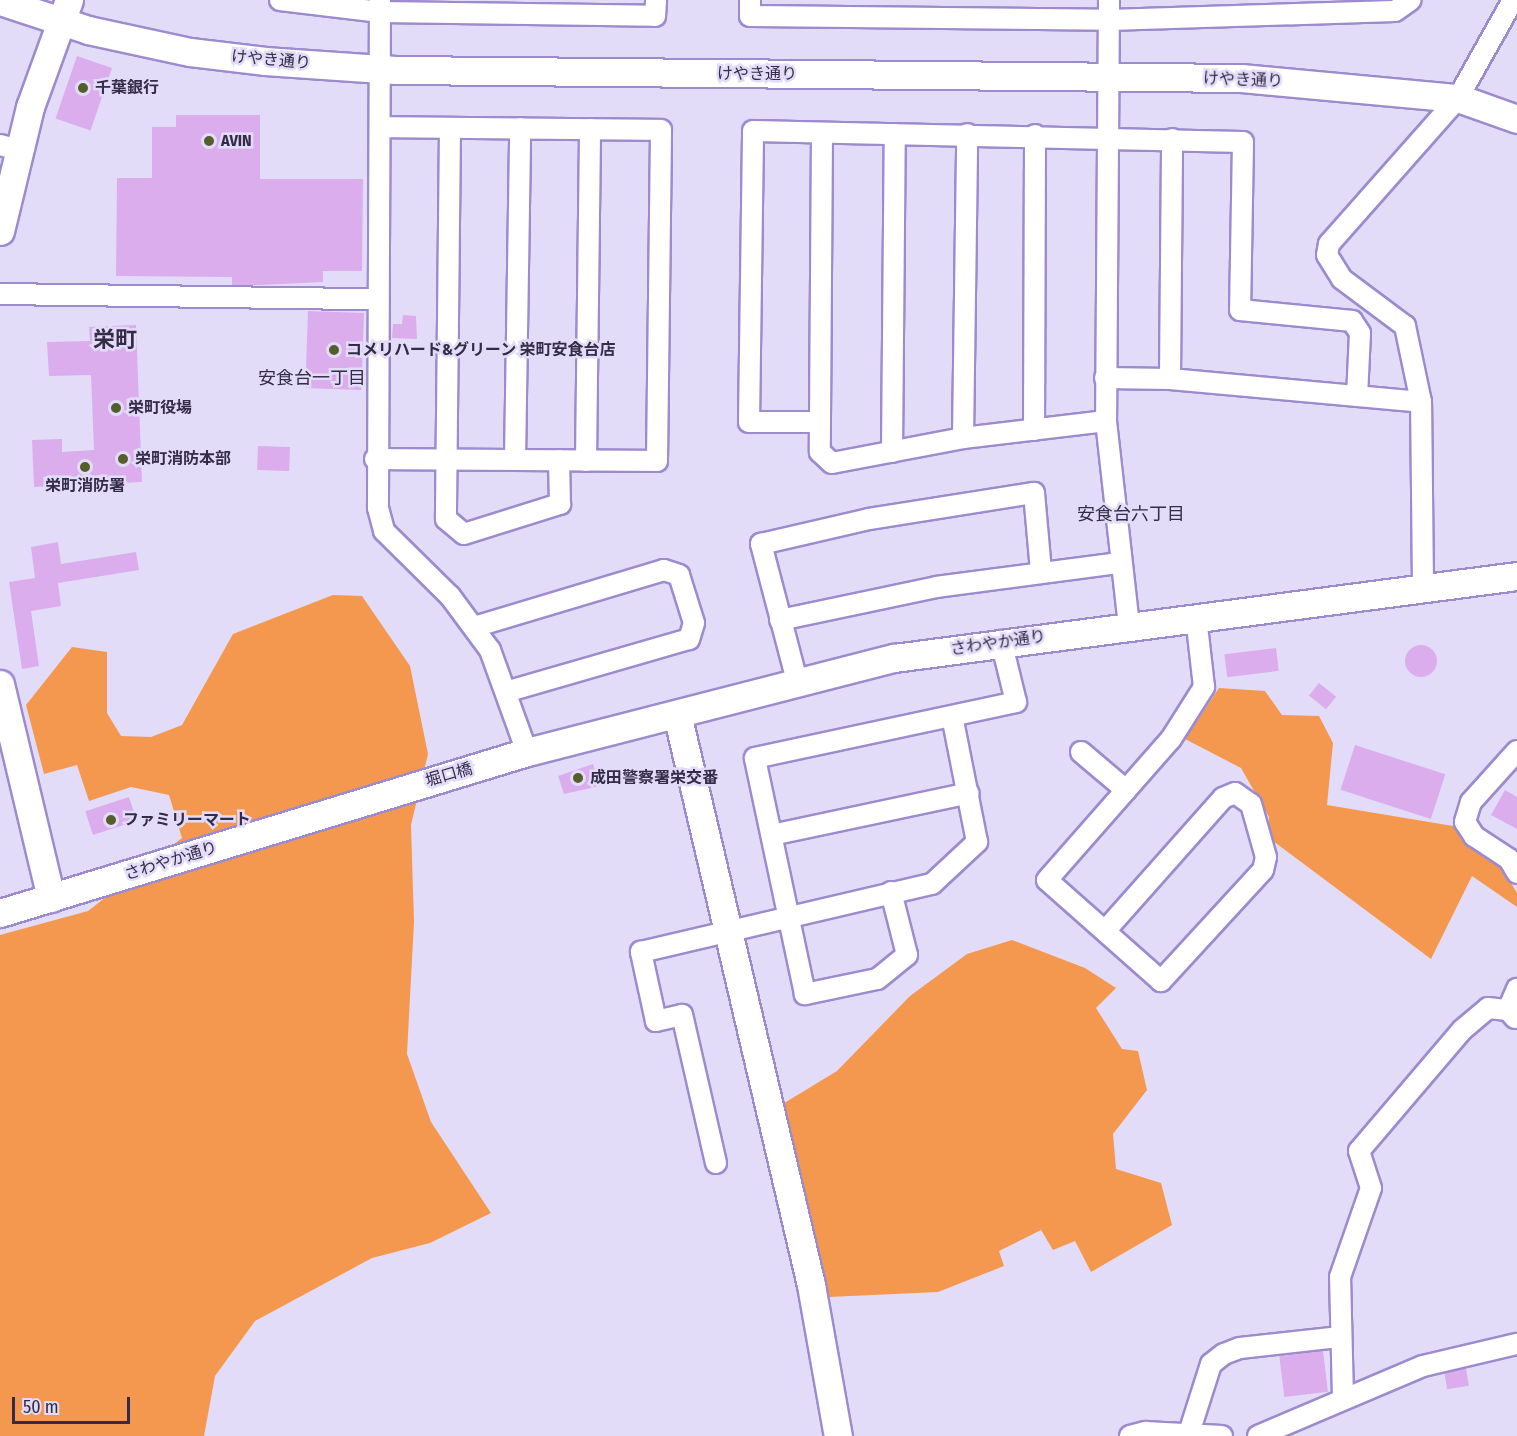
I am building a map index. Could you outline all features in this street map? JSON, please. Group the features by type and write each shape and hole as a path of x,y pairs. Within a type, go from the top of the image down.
{"street":[{"path":"280,0 380,6 585,8 655,16 656,0"},
{"path":"750,0 750,16 1109,20 1174,9 1395,12 1411,0"},
{"path":"1109,0 1106,421 1119,563 1129,626"},
{"path":"1423,588 1421,402 1405,326 1342,279 1327,255 1329,244 1458,98 1513,0"},
{"name":"けやき通り","path":"0,1 64,12 190,52 380,69 1107,79 1240,78 1458,98 1517,119"},
{"path":"380,6 375,459 384,531 474,627 509,691 527,752"},
{"path":"0,231 9,147 64,12"},
{"path":"375,459 657,461 661,130 380,127"},
{"path":"450,128 446,519 464,534 560,504 559,460"},
{"path":"515,460 520,128"},
{"path":"586,461 590,129"},
{"path":"820,422 749,422 753,131 822,134 1107,135 1243,142 1240,310 1352,321 1360,333 1357,396"},
{"path":"822,134 820,452 832,463 963,438 1106,421"},
{"path":"892,452 895,134"},
{"path":"963,438 967,134"},
{"path":"1034,430 1035,135"},
{"path":"1170,379 1172,139"},
{"path":"0,294 377,299"},
{"path":"1105,378 1170,379 1421,402"},
{"path":"796,681 761,544 869,519 1034,493 1041,572"},
{"path":"780,620 936,587 1119,563"},
{"path":"474,627 664,570 679,575 694,623 689,639 509,691"},
{"name":"さわやか通り","path":"489,764 796,681 1001,641 1517,576"},
{"path":"1105,931 1223,798 1235,793 1251,804 1266,857 1263,870 1161,981 1047,880 1171,739 1204,687 1196,617"},
{"path":"891,892 907,956 877,979 805,994 755,758 1016,702 1001,641"},
{"path":"0,684 51,898"},
{"path":"677,714 730,930 811,1285 838,1436"},
{"path":"716,1163 682,1015 656,1021 641,952 932,884 977,842 952,716"},
{"path":"1517,751 1471,802 1465,822 1474,836 1509,859 1517,873"},
{"path":"1081,752 1126,790"},
{"name":"堀口橋","path":"410,787 489,764"},
{"name":"さわやか通り","path":"0,913 410,787"},
{"path":"772,836 969,793"},
{"path":"1343,1398 1340,1277 1371,1188 1359,1151 1462,1030 1488,1008 1513,1015 1517,989"},
{"path":"1188,1433 1211,1365 1224,1354 1240,1348 1340,1337"},
{"path":"1258,1436 1423,1366 1517,1344"},
{"path":"1130,1436 1188,1433 1222,1436"}],"shaded area":[{"path":"333,595 362,596 410,666 428,754 411,825 414,922 407,1054 431,1122 491,1213 430,1243 372,1258 255,1321 215,1376 204,1436 0,1436 0,935 88,911 182,838 169,795 131,787 89,801 77,765 44,774 26,705 72,647 107,652 107,713 121,736 151,737 182,725 233,634"},
{"path":"1219,688 1265,691 1282,715 1319,716 1333,743 1327,805 1453,826 1503,870 1517,893 1517,907 1472,876 1431,959 1269,838 1269,817 1241,768 1185,739"},
{"path":"1012,940 1085,968 1116,988 1096,1008 1122,1049 1138,1051 1147,1090 1113,1134 1116,1169 1161,1183 1172,1225 1091,1272 1075,1241 1053,1250 1041,1230 999,1251 1004,1266 938,1292 829,1297 781,1105 837,1071 910,996 967,954"}],"building":[{"path":"77,56 112,68 90,130 56,118"},
{"path":"176,115 260,115 260,179 363,179 362,271 323,271 323,282 260,285 232,285 232,277 116,276 117,178 152,178 152,127 176,127"},
{"name":"コメリハード&グリーン 栄町安食台店","path":"308,311 364,313 361,390 305,388"},
{"path":"403,315 416,316 417,339 392,338 393,324 402,324"},
{"name":"栄町役場","path":"136,325 142,482 34,487 32,440 62,439 62,452 94,450 91,375 49,376 47,342 90,341 89,327"},
{"path":"258,446 290,447 289,471 257,470"},
{"path":"58,542 61,564 136,552 139,570 58,583 61,606 31,611 39,666 22,669 9,582 35,578 31,547"},
{"path":"1421,645 1432,650 1437,661 1432,672 1421,677 1410,672 1405,661 1410,650"},
{"path":"1276,648 1279,671 1227,677 1224,654"},
{"path":"1319,683 1336,697 1326,709 1309,695"},
{"path":"1355,745 1445,774 1431,819 1340,790"},
{"path":"593,764 600,786 564,794 558,776"},
{"path":"1505,790 1517,797 1517,829 1491,815"},
{"path":"129,797 137,821 93,835 85,811"},
{"path":"1323,1351 1328,1392 1284,1397 1279,1356"},
{"path":"1466,1368 1469,1386 1447,1389 1444,1371"}],"place":[{"name":"千葉銀行","path":"83,88"},
{"name":"AVIN","path":"209,141"},
{"name":"コメリハード&グリーン 栄町安食台店","path":"334,350"},
{"name":"栄町役場","path":"116,408"},
{"name":"栄町消防本部","path":"123,459"},
{"name":"栄町消防署","path":"85,467"},
{"name":"成田警察署栄交番","path":"578,778"},
{"name":"ファミリーマート","path":"111,820"}],"district":[{"name":"栄町","path":"115,340"},
{"name":"安食台一丁目","path":"312,378"},
{"name":"安食台六丁目","path":"1131,514"}]}
